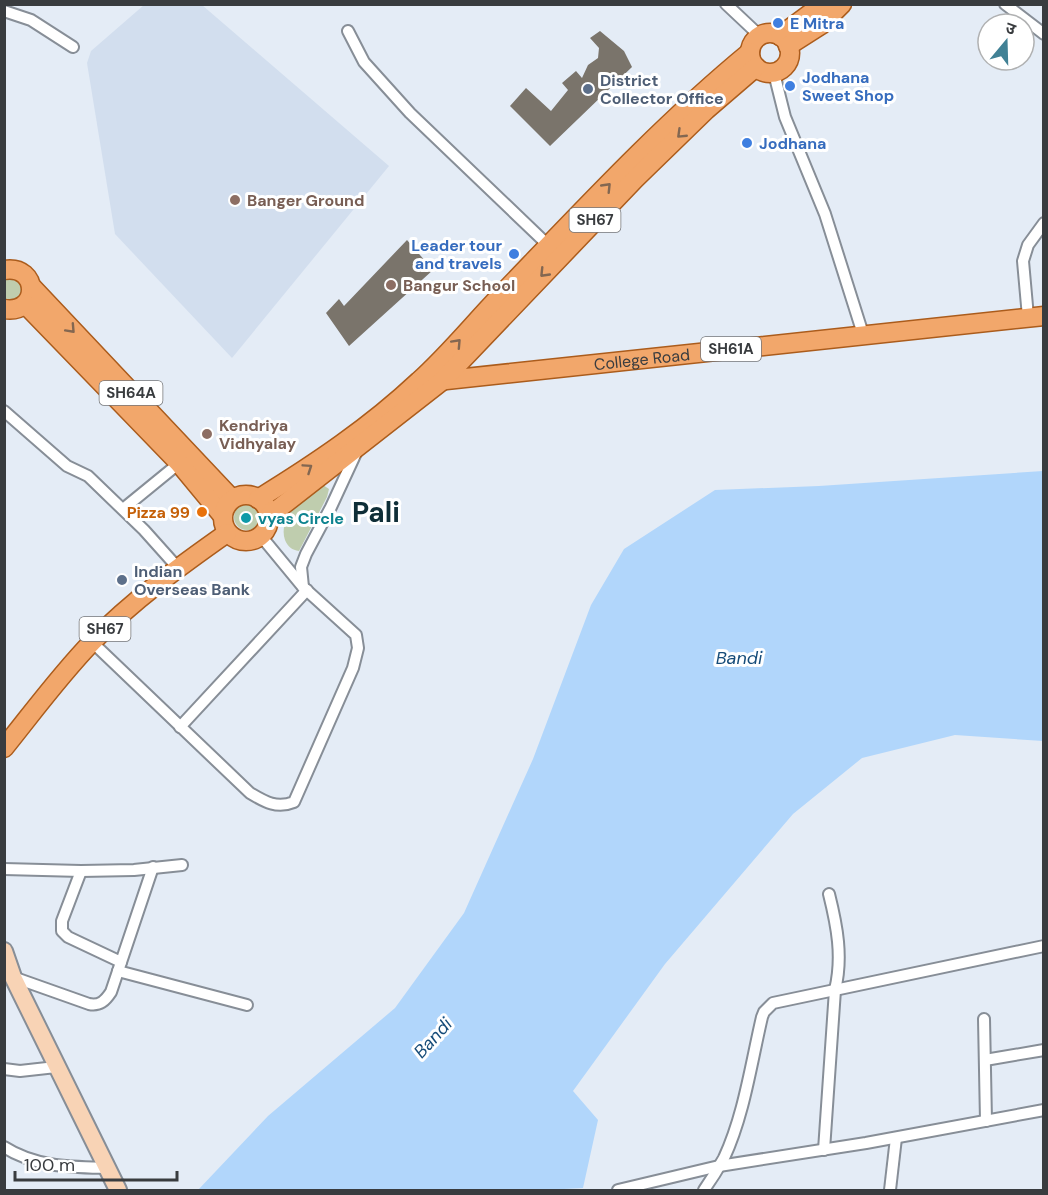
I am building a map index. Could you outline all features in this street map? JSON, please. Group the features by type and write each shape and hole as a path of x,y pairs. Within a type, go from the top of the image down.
{"main road":[{"path":"784,41 823,4"},
{"path":"784,41 821,25 842,4"},
{"path":"753,60 761,71 774,73 789,60 784,41 773,34 760,36"},
{"name":"SH67","path":"753,60 751,46 760,36"},
{"name":"SH67","path":"258,499 304,471 354,435 419,382 642,152 721,76 753,60"},
{"name":"SH67","path":"269,516 442,381 635,179 706,110 753,60"},
{"name":"SH64A","path":"7,265 24,274 31,286 183,459 222,515"},
{"path":"4,309 13,310 25,304 29,299 31,286"},
{"name":"SH64A","path":"25,304 183,459 232,499"},
{"name":"College Road","path":"419,382 1036,317"},
{"path":"245,495 258,499 267,509 268,523 261,536 244,542 227,533 222,515 232,499 245,495"},
{"name":"SH67","path":"4,748 92,642 120,614 227,533"}],"street":[{"path":"1005,4 1044,34"},
{"path":"729,6 760,36"},
{"path":"4,11 31,20 73,47"},
{"path":"348,31 364,62 410,113 549,246"},
{"path":"774,73 784,117 825,214 863,334"},
{"path":"1036,317 1023,261 1028,245 1044,223"},
{"path":"4,411 67,466 88,476 123,509 178,568"},
{"path":"305,588 302,567 306,554 331,507 358,447"},
{"path":"123,509 183,459"},
{"path":"92,642 256,796 283,807 294,802 352,668 358,648 356,635 305,588 261,536"},
{"path":"180,727 305,588"},
{"path":"4,869 81,871 182,865"},
{"path":"9,976 94,1005 104,1002 119,966 153,867"},
{"path":"81,871 62,921 62,931 68,937 119,966 248,1005"},
{"path":"824,1150 835,990 839,973 837,931 829,894"},
{"path":"704,1191 729,1145 744,1097 764,1012 778,1001 1044,946"},
{"path":"4,951 9,976 118,1191"},
{"path":"984,1019 986,1121"},
{"path":"985,1060 1044,1050"},
{"path":"4,1069 20,1071 56,1067"},
{"path":"618,1191 719,1166 896,1138 1044,1110"},
{"path":"891,1191 896,1138"},
{"path":"4,1147 38,1162 62,1167 106,1168"}],"shaded area":[{"name":"Banger Ground","path":"144,5 202,5 389,166 232,358 115,234 87,63 91,51"}],"green space":[{"path":"6,277 18,280 21,285 21,293 15,300 5,300"},
{"path":"320,483 329,489 327,497 299,551 294,550 285,540 285,523 294,508"},
{"path":"247,504 256,508 260,517 256,526 247,530 238,526 234,517 238,508"}],"water":[{"name":"Bandi","path":"1043,471 1043,741 955,735 862,758 793,814 665,964 573,1091 598,1120 583,1188 545,1190 198,1190 268,1116 395,1008 464,913 533,759 591,605 624,549 715,490 819,486"}],"building":[{"name":"District Collector Office","path":"600,31 624,51 632,67 550,146 510,106 526,88 551,111 568,90 562,83 576,71 582,78 588,65 598,58 599,48 590,38"},
{"name":"Bangur School","path":"407,240 433,270 349,346 326,313 339,299 344,306"}],"place":[{"name":"E Mitra","path":"778,23"},
{"name":"Jodhana Sweet Shop","path":"790,86"},
{"name":"District Collector Office","path":"588,89"},
{"name":"Jodhana","path":"747,143"},
{"name":"Banger Ground","path":"235,200"},
{"name":"Leader tour and travels","path":"514,254"},
{"name":"Bangur School","path":"391,285"},
{"name":"Kendriya Vidhyalay","path":"207,434"},
{"name":"Pizza 99","path":"202,512"},
{"name":"vyas Circle","path":"246,518"},
{"name":"Indian Overseas Bank","path":"122,580"}],"district":[{"name":"Pali","path":"376,512"}]}
